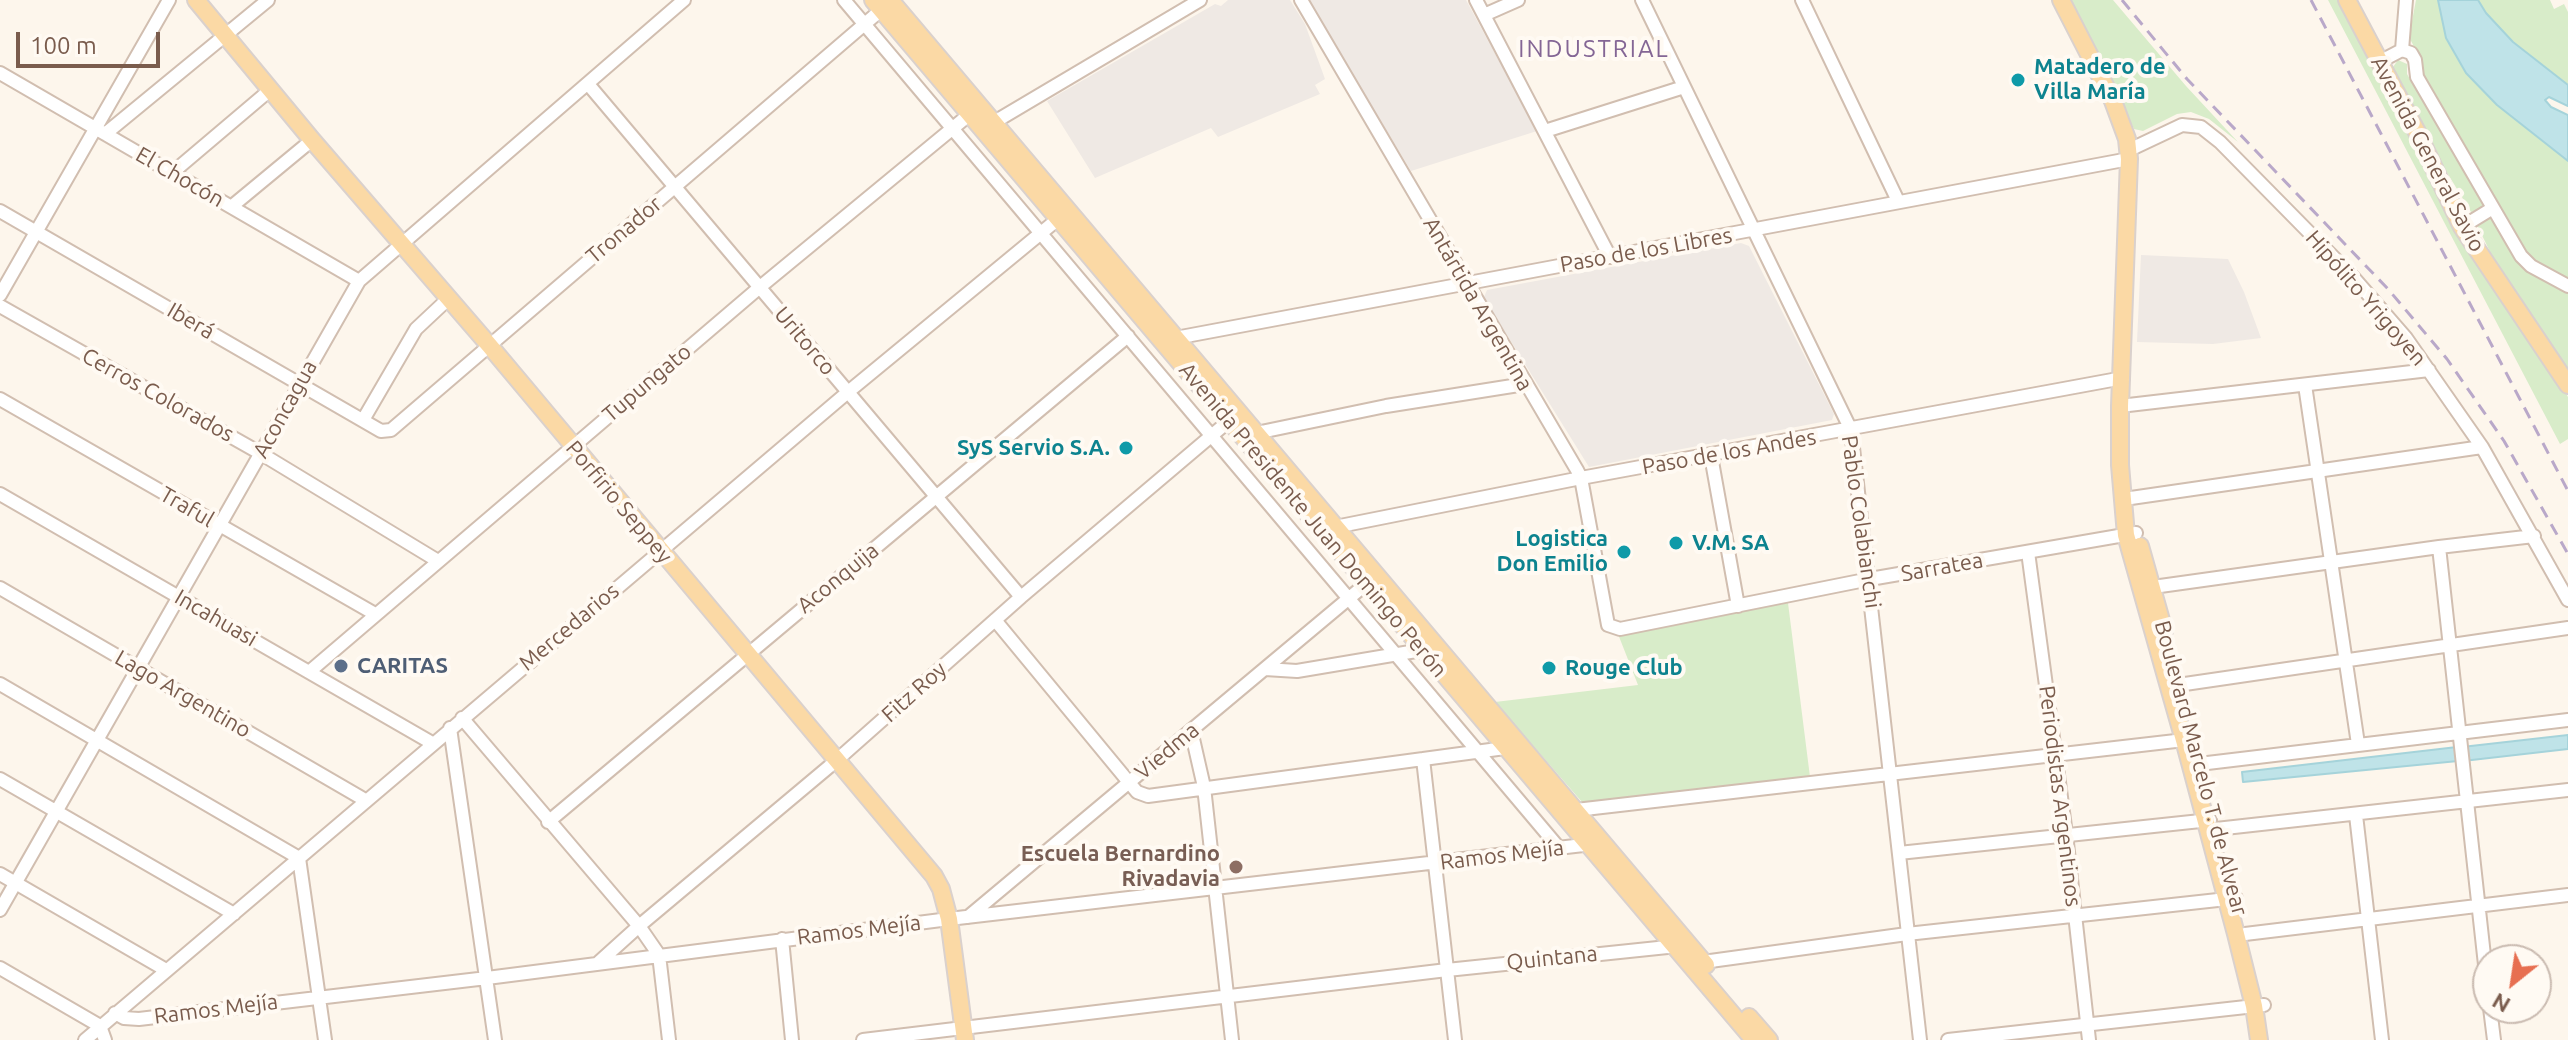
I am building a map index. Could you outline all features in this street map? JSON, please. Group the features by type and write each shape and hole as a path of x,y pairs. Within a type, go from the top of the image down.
{"main road":[{"name":"Porfirio Seppey","path":"196,0 934,876 949,919 964,1034"},
{"name":"Boulevard Marcelo T. de Alvear","path":"2061,0 2113,101 2129,154 2120,406 2120,465 2124,499 2268,1040"},
{"name":"Avenida General Savio","path":"2347,0 2417,132 2451,182 2466,224 2568,385"},
{"name":"Avenida Presidente Juan Domingo Perón","path":"882,3 1169,339 1230,420 1505,748 1596,843 1769,1040"},
{"name":"Avenida Presidente Juan Domingo Perón","path":"882,3 970,114 988,126 1058,219 1256,433 1576,810 1596,843 1674,945 1754,1040"},
{"name":"Boulevard Marcelo T. de Alvear","path":"2131,534 2153,587 2189,739 2199,764 2211,823"},
{"name":"Boulevard Marcelo T. de Alvear","path":"2231,899 2245,934 2259,1006 2259,1040"}],"street":[{"path":"0,295 101,131 169,0"},
{"path":"101,131 225,37 268,0"},
{"name":"Aconcagua","path":"0,910 359,281 684,0"},
{"name":"Avenida Presidente Juan Domingo Perón","path":"844,0 1559,848"},
{"path":"988,126 1200,0"},
{"name":"Antártida Argentina","path":"1301,0 1581,478 1608,625"},
{"path":"1476,0 1610,257"},
{"path":"1484,15 1518,0"},
{"name":"Pablo Colabianchi","path":"1642,0 1854,429 1920,1040"},
{"path":"1802,0 1898,201"},
{"path":"2402,50 2406,0"},
{"name":"Tronador","path":"381,431 391,430 864,24 882,3"},
{"path":"2379,62 2402,50"},
{"path":"2402,50 2413,57 2417,77 2524,260 2568,286"},
{"name":"El Chocón","path":"0,73 359,281"},
{"name":"Uritorco","path":"588,84 1021,597"},
{"path":"1545,131 1684,87"},
{"path":"172,173 270,90"},
{"name":"Tupungato","path":"309,672 760,287 970,114"},
{"name":"Hipólito Yrigoyen","path":"2129,154 2182,125 2194,125 2209,133 2353,277 2394,323 2482,447 2568,600"},
{"path":"231,207 312,140"},
{"name":"Paso de los Libres","path":"1169,339 1754,231 2129,154"},
{"path":"2466,224 2493,208"},
{"name":"Iberá","path":"0,211 381,431"},
{"name":"Mercedarios","path":"85,1040 659,551 1058,219"},
{"path":"1766,241 1854,429"},
{"path":"363,420 416,329 448,299"},
{"name":"Cerros Colorados","path":"0,306 260,453 438,561"},
{"name":"Aconquija","path":"548,822 1128,336"},
{"path":"2120,406 2429,370"},
{"name":"Paso de los Andes","path":"1335,527 1581,478 2123,378"},
{"path":"1256,433 1386,406 1525,384"},
{"path":"2305,385 2358,744"},
{"name":"Traful","path":"0,399 375,614"},
{"name":"Fitz Roy","path":"598,963 1230,420"},
{"path":"2124,499 2482,447"},
{"path":"1711,456 1738,606"},
{"name":"Incahuasi","path":"0,494 432,743"},
{"name":"Sarratea","path":"1608,625 1620,629 1870,579 2131,534"},
{"path":"2153,587 2534,536"},
{"path":"2439,547 2482,944"},
{"name":"Periodistas Argentinos","path":"2028,552 2066,834 2089,1040"},
{"name":"Viedma","path":"968,917 1366,584"},
{"name":"Lago Argentino","path":"0,588 365,800"},
{"path":"995,620 1137,792 1148,796 1505,748"},
{"path":"2178,685 2568,628"},
{"path":"1265,669 1297,671 1422,650"},
{"path":"0,684 299,858 325,1040"},
{"path":"462,718 639,926 659,955 669,1040"},
{"path":"2199,764 2358,744 2459,740 2568,720"},
{"path":"450,728 495,1040"},
{"path":"1191,730 1204,787 1232,1040"},
{"name":"Ramos Mejía","path":"1576,810 2189,739"},
{"path":"1423,759 1455,1040"},
{"path":"0,779 234,914"},
{"path":"1899,853 2066,834 2356,815 2568,790"},
{"path":"2356,815 2382,1040"},
{"name":"Ramos Mejía","path":"115,1013 124,1018 139,1019 1596,843"},
{"path":"0,874 166,970"},
{"path":"2245,934 2568,895"},
{"path":"1674,945 1703,962 1907,934 2231,899"},
{"path":"782,939 792,1040"},
{"name":"Quintana","path":"863,1040 964,1034 1227,996 1674,945"},
{"path":"0,968 100,1026 105,1040"},
{"path":"1948,1040 2259,1006"}],"shaded area":[{"path":"1228,0 1290,0 1305,24 1325,79 1315,85 1320,94 1218,137 1211,128 1095,178 1047,101 1215,4 1221,6"},
{"path":"1307,0 1466,0 1537,131 1411,171"},
{"path":"1741,243 1749,246 1834,414 1832,420 1589,467 1487,303 1484,297 1487,290"},
{"path":"2141,255 2228,259 2261,338 2213,344 2137,342"}],"green space":[{"path":"2067,0 2113,0 2238,142 2209,119 2191,112 2177,114 2143,131 2134,129"},
{"path":"2328,0 2339,0 2568,397 2568,439 2560,444"},
{"path":"2416,0 2438,0 2446,38 2466,73 2497,105 2568,161 2568,279 2528,256 2422,72 2421,60 2409,37"},
{"path":"2478,0 2550,0 2554,9 2564,4 2568,12 2568,85 2513,42"},
{"path":"2398,60 2407,64 2407,74 2483,205 2482,209 2471,212 2443,166 2395,77 2393,67"},
{"path":"2486,217 2491,219 2521,266 2568,293 2568,374 2496,264 2477,225"},
{"path":"1788,603 1810,777 1582,802 1495,702 1638,685 1618,634"}],"water":[{"path":"2438,0 2478,0 2513,42 2568,85 2568,106 2549,97 2545,100 2551,107 2568,115 2568,161 2497,105 2466,73 2446,38"},
{"path":"2568,735 2568,749 2463,761 2462,747"},
{"path":"2457,747 2458,761 2243,782 2242,772"}],"railway":[{"path":"2122,0 2187,79 2388,289 2447,359 2504,441 2568,554"},
{"path":"2311,0 2568,491"}],"place":[{"name":"Matadero de Villa María","path":"2018,80"},
{"name":"SyS Servio S.A.","path":"1126,448"},
{"name":"V.M. SA","path":"1676,543"},
{"name":"Logistica Don Emilio","path":"1624,552"},
{"name":"CARITAS","path":"341,666"},
{"name":"Rouge Club","path":"1549,668"},
{"name":"Escuela Bernardino Rivadavia","path":"1236,867"}],"district":[{"name":"INDUSTRIAL","path":"1594,49"}]}
